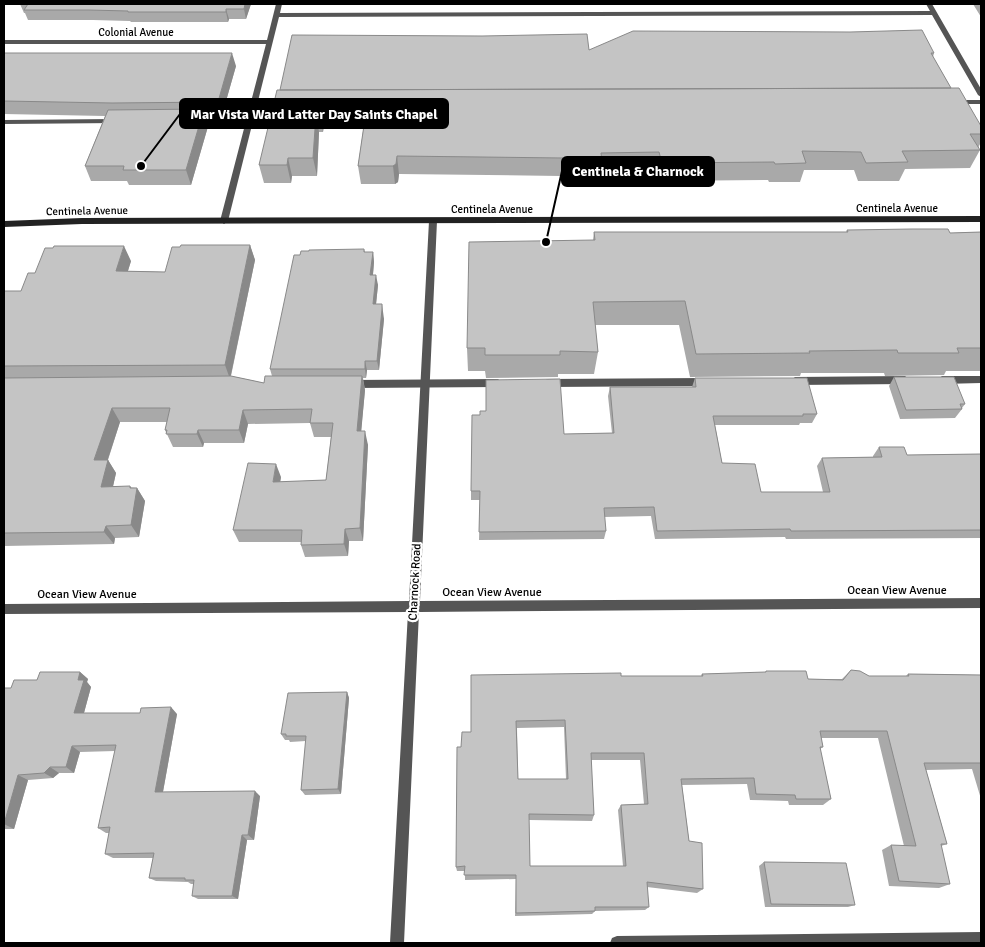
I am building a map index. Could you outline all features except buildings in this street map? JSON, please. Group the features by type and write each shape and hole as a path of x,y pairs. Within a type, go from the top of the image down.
{"main road":[{"name":"Centinela Avenue","path":"4,224 82,221 981,219"}],"street":[{"path":"224,221 278,4"},
{"path":"929,4 981,95"},
{"path":"276,15 934,13"},
{"name":"Colonial Avenue","path":"4,42 268,42"},
{"path":"942,102 981,102"},
{"path":"254,104 295,104"},
{"path":"190,120 250,119"},
{"path":"4,122 123,120"},
{"name":"Charnock Road","path":"397,943 433,221"},
{"path":"782,381 911,380"},
{"path":"931,380 981,380"},
{"path":"542,383 712,382"},
{"path":"347,384 512,383"},
{"name":"Ocean View Avenue","path":"4,609 981,603"},
{"path":"617,943 981,939"}],"place":[{"name":"Mar Vista Ward Latter Day Saints Chapel","path":"141,166"},
{"name":"Centinela & Charnock","path":"546,242"}]}
